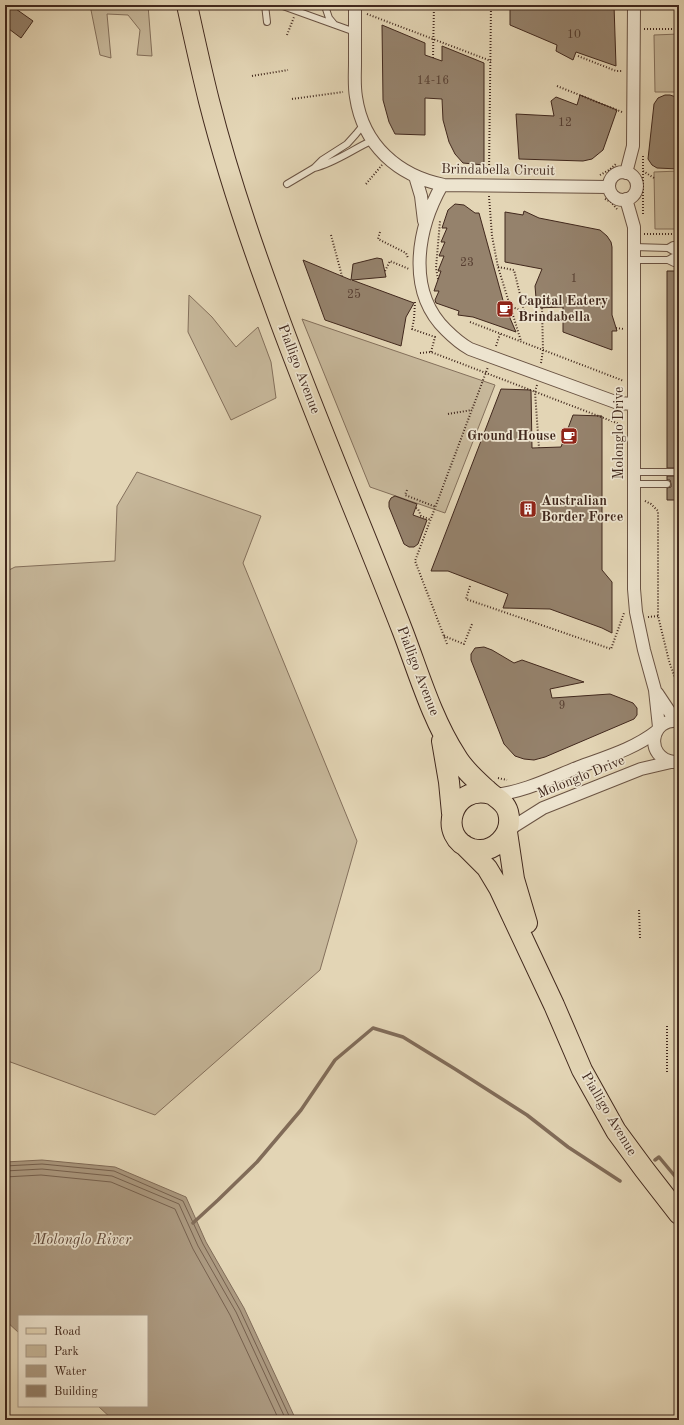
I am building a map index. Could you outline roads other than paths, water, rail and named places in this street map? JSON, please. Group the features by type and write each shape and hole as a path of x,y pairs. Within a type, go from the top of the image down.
{"main road":[{"name":"Pialligo Avenue","path":"187,5 209,101 225,160 272,301 304,384 389,595 438,724 460,763 492,794"},
{"name":"Pialligo Avenue","path":"438,724 449,782 452,813"},
{"path":"479,792 492,794 503,803 506,808 509,819 508,831 498,844 488,849 473,849 463,844 453,830 451,824 452,813 458,802 467,795 479,792"},
{"name":"Pialligo Avenue","path":"508,831 512,871 517,890 554,1005"},
{"name":"Pialligo Avenue","path":"463,844 483,863 494,879 554,1005 582,1070 616,1131 679,1214"}],"street":[{"path":"626,173 633,146 634,5"},
{"name":"Brindabella Circuit","path":"360,9 355,32 356,97 364,124 384,155 393,163 415,176 442,185 609,187"},
{"path":"620,173 626,173 634,179 636,188 634,193 622,200 615,198 610,192 609,187 611,178 620,173"},
{"path":"415,176 422,201 424,228"},
{"path":"442,185 429,210 424,228 420,262 420,280 424,296 432,314 447,332 464,346 492,357 618,403 634,404"},
{"name":"Molonglo Drive","path":"492,794 519,791 639,743 658,729 655,690 644,650 636,612 634,589 634,227 626,199"},
{"name":"Molonglo Drive","path":"655,690 677,721"},
{"path":"676,764 664,760 659,756 654,744 654,737 658,729 669,721 677,721"},
{"name":"Molonglo Drive","path":"508,831 539,810 641,769 676,764"}],"lane":[{"path":"265,5 267,22"},
{"path":"280,5 355,32"},
{"path":"322,5 325,6 335,25"},
{"path":"287,184 314,168 322,160 350,141 364,124"},
{"path":"314,168 325,166 373,140"},
{"path":"668,248 673,245 679,245"},
{"path":"634,247 668,248 673,251 679,251"},
{"path":"668,260 673,257 679,257"},
{"path":"634,260 668,260 674,263 679,263"},
{"path":"634,472 678,472"},
{"path":"634,484 667,484"}],"water":[{"name":"Molonglo River","path":"42,1160 115,1167 186,1197 206,1242 244,1308 296,1420 113,1420 99,1407 148,1407 148,1315 18,1315 18,1332 5,1320 5,1162"}],"waterway":[{"path":"193,1223 257,1162 301,1110 335,1060 373,1028 403,1037 455,1069 527,1115 568,1147 620,1181"},
{"path":"655,1160 659,1157 679,1181"}],"place":[{"name":"Capital Eatery Brindabella","path":"505,309"},
{"name":"Ground House","path":"569,436"},
{"name":"Australian Border Force","path":"528,509"}]}
